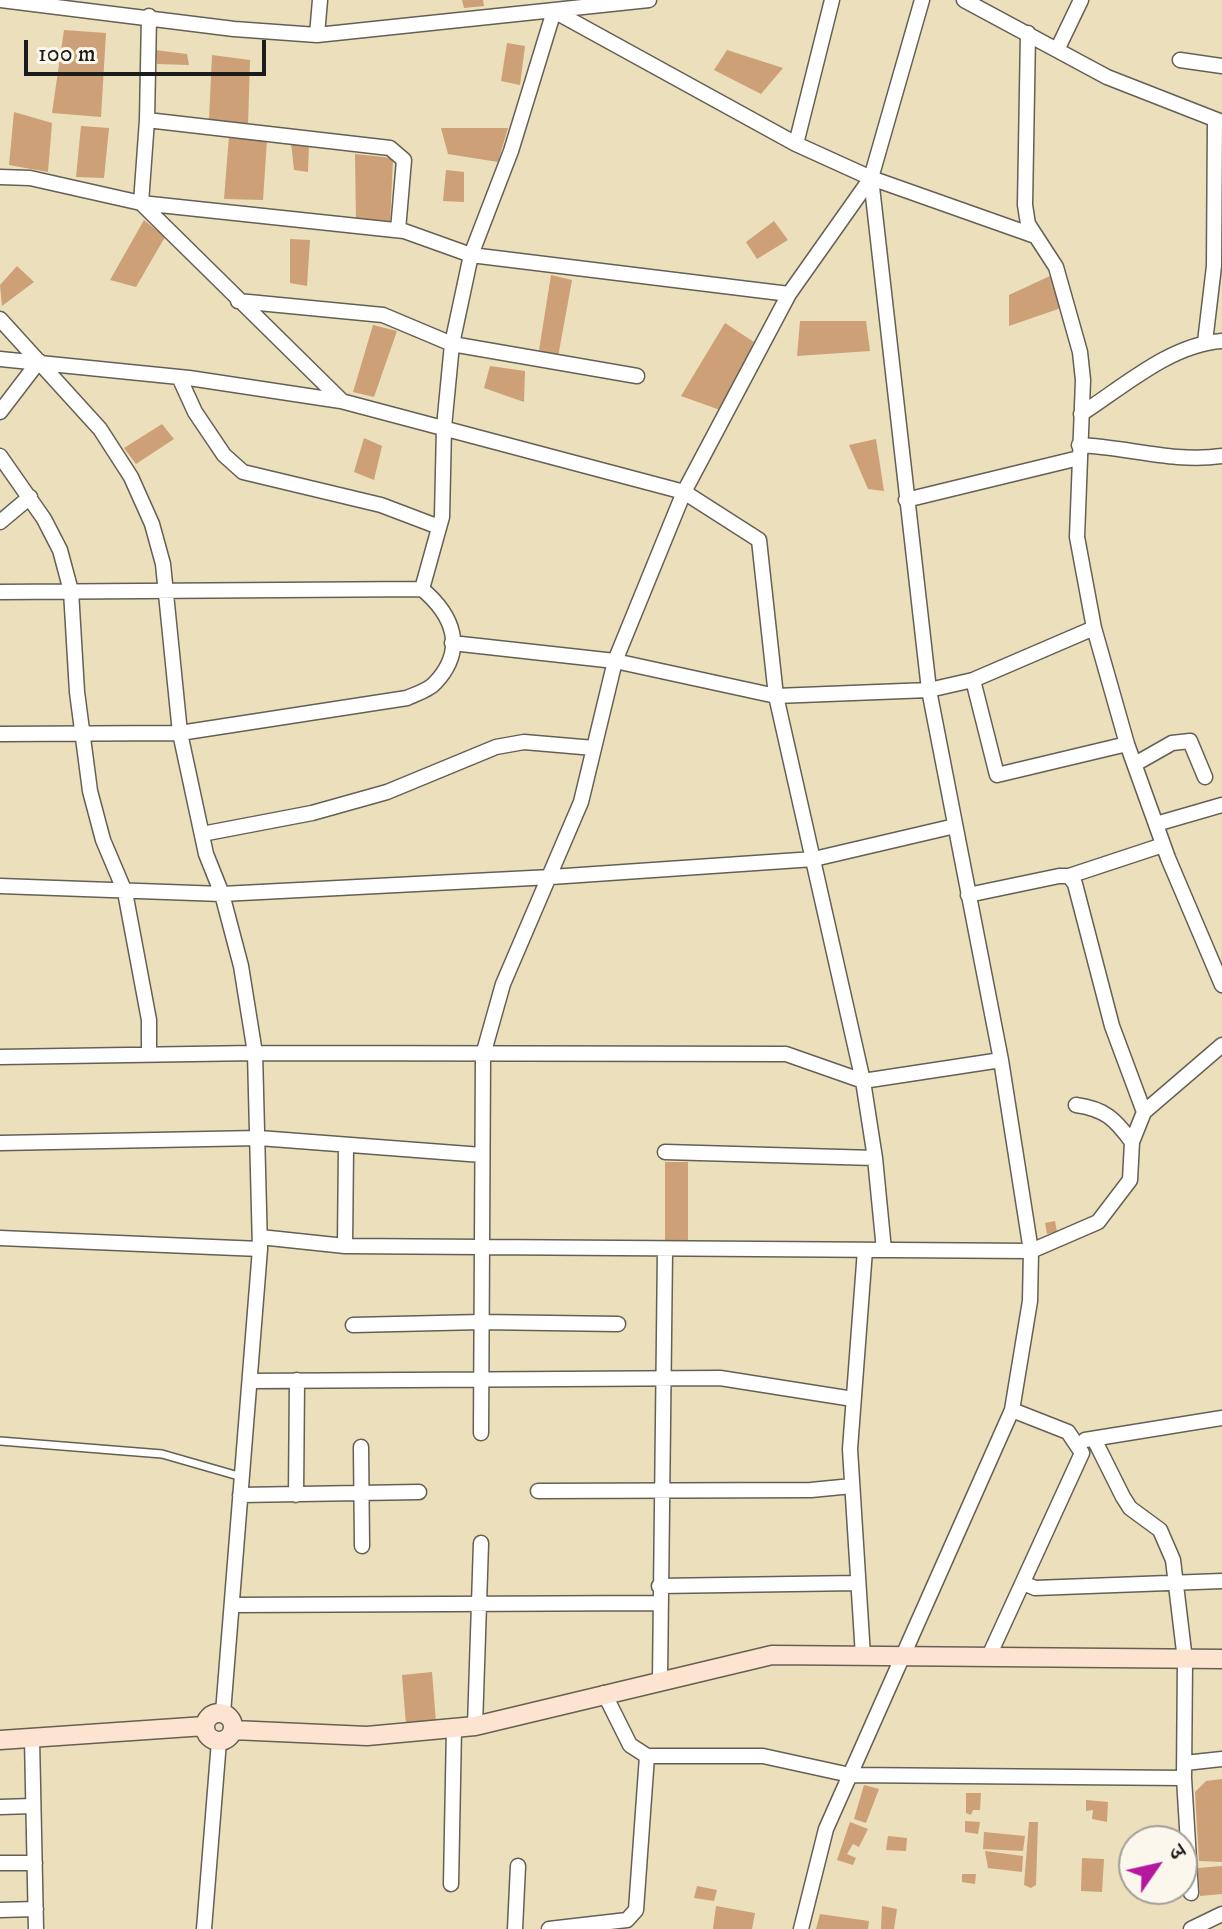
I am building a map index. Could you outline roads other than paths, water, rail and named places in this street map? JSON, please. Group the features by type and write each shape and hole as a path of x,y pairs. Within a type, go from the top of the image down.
{"street":[{"path":"0,0 53,3 234,29 317,35 532,6 554,11 796,144 871,178 1035,236"},
{"path":"317,35 320,0"},
{"path":"554,11 649,0"},
{"path":"796,144 832,0"},
{"path":"481,1433 483,1055 503,984 581,802 615,661 684,492 789,294 871,178 922,0"},
{"path":"964,0 1107,77 1219,121 1214,266 1205,342"},
{"path":"1058,48 1081,0"},
{"path":"422,589 439,527 452,344 471,255 511,151 554,11"},
{"path":"149,16 147,120 141,203 341,401"},
{"path":"1028,33 1025,205 1035,236 1056,267 1080,352 1077,537 1094,628 1127,744 1163,845 1222,985"},
{"path":"1180,60 1222,66"},
{"path":"147,120 390,148 404,160 398,230"},
{"path":"0,177 30,178 141,203 398,230 471,255 789,294"},
{"path":"801,1929 826,1829 1012,1410 1030,1301 1031,1251 1001,1060 929,690 871,178"},
{"path":"238,301 383,315 452,344 637,376"},
{"path":"0,319 100,429 131,477 152,524 166,590 180,733 202,834 241,966 255,1053 260,1243 223,1713"},
{"path":"1081,414 1182,350 1205,342 1222,341"},
{"path":"0,359 179,377 341,401 684,492 759,540 776,696 863,1081 875,1158 884,1250"},
{"path":"0,412 39,361"},
{"path":"179,377 188,402 224,455 243,472 381,505 439,527"},
{"path":"906,500 1079,452 1115,447 1173,459 1222,456"},
{"path":"0,456 30,497 60,550 71,591 82,734 100,828 125,892 149,1020 149,1054"},
{"path":"0,522 30,497"},
{"path":"0,592 422,589 445,608 453,628 447,665 434,685 407,698 180,733 0,734"},
{"path":"452,643 615,661 776,696 929,690 973,680 1094,628"},
{"path":"973,680 997,775 1127,744"},
{"path":"1135,764 1172,743 1190,741 1205,777"},
{"path":"202,834 312,813 357,800 505,745 524,742 594,748"},
{"path":"1156,824 1222,805"},
{"path":"0,886 222,894 551,877 814,859 955,826"},
{"path":"968,895 1069,876 1163,845"},
{"path":"1069,876 1080,899 1112,1026 1144,1112"},
{"path":"0,1238 345,1246 1031,1251 1098,1222 1130,1180 1132,1142 1144,1112 1222,1045"},
{"path":"0,1057 255,1053 786,1054 863,1081 1001,1060"},
{"path":"1076,1105 1099,1108 1113,1117 1132,1142"},
{"path":"0,1143 259,1138 482,1155"},
{"path":"345,1246 346,1146"},
{"path":"665,1152 875,1158"},
{"path":"660,1679 665,1250"},
{"path":"863,1656 852,1486 853,1399 865,1250"},
{"path":"353,1325 481,1322 618,1324"},
{"path":"250,1381 481,1377 720,1378 853,1399"},
{"path":"296,1495 297,1380"},
{"path":"989,1656 1080,1464 1082,1453 1068,1432 1012,1410"},
{"path":"1077,1442 1222,1418"},
{"path":"1094,1439 1130,1508 1165,1538 1176,1584 1185,1660 1184,1770 1187,1825"},
{"path":"361,1447 362,1546"},
{"path":"538,1491 811,1490 852,1486"},
{"path":"240,1495 419,1492"},
{"path":"475,1726 481,1543"},
{"path":"1023,1583 1035,1588 1222,1581"},
{"path":"659,1586 858,1583"},
{"path":"232,1605 659,1603"},
{"path":"204,1929 226,1735 230,1718 223,1713 210,1716 205,1726 209,1737 226,1735 367,1736 475,1726 660,1679 772,1655 1222,1659"},
{"path":"604,1693 630,1745 647,1756 763,1756 850,1775 1184,1770 1222,1759"},
{"path":"0,1740 205,1726"},
{"path":"451,1884 454,1728"},
{"path":"32,1739 36,1929"},
{"path":"549,1929 627,1920 636,1910 647,1756"},
{"path":"0,1807 33,1806"},
{"path":"0,1863 35,1863"},
{"path":"515,1929 518,1866"},
{"path":"0,1910 36,1909"},
{"path":"1191,1929 1222,1914"}],"lane":[{"path":"0,1441 162,1454 242,1477"}]}
